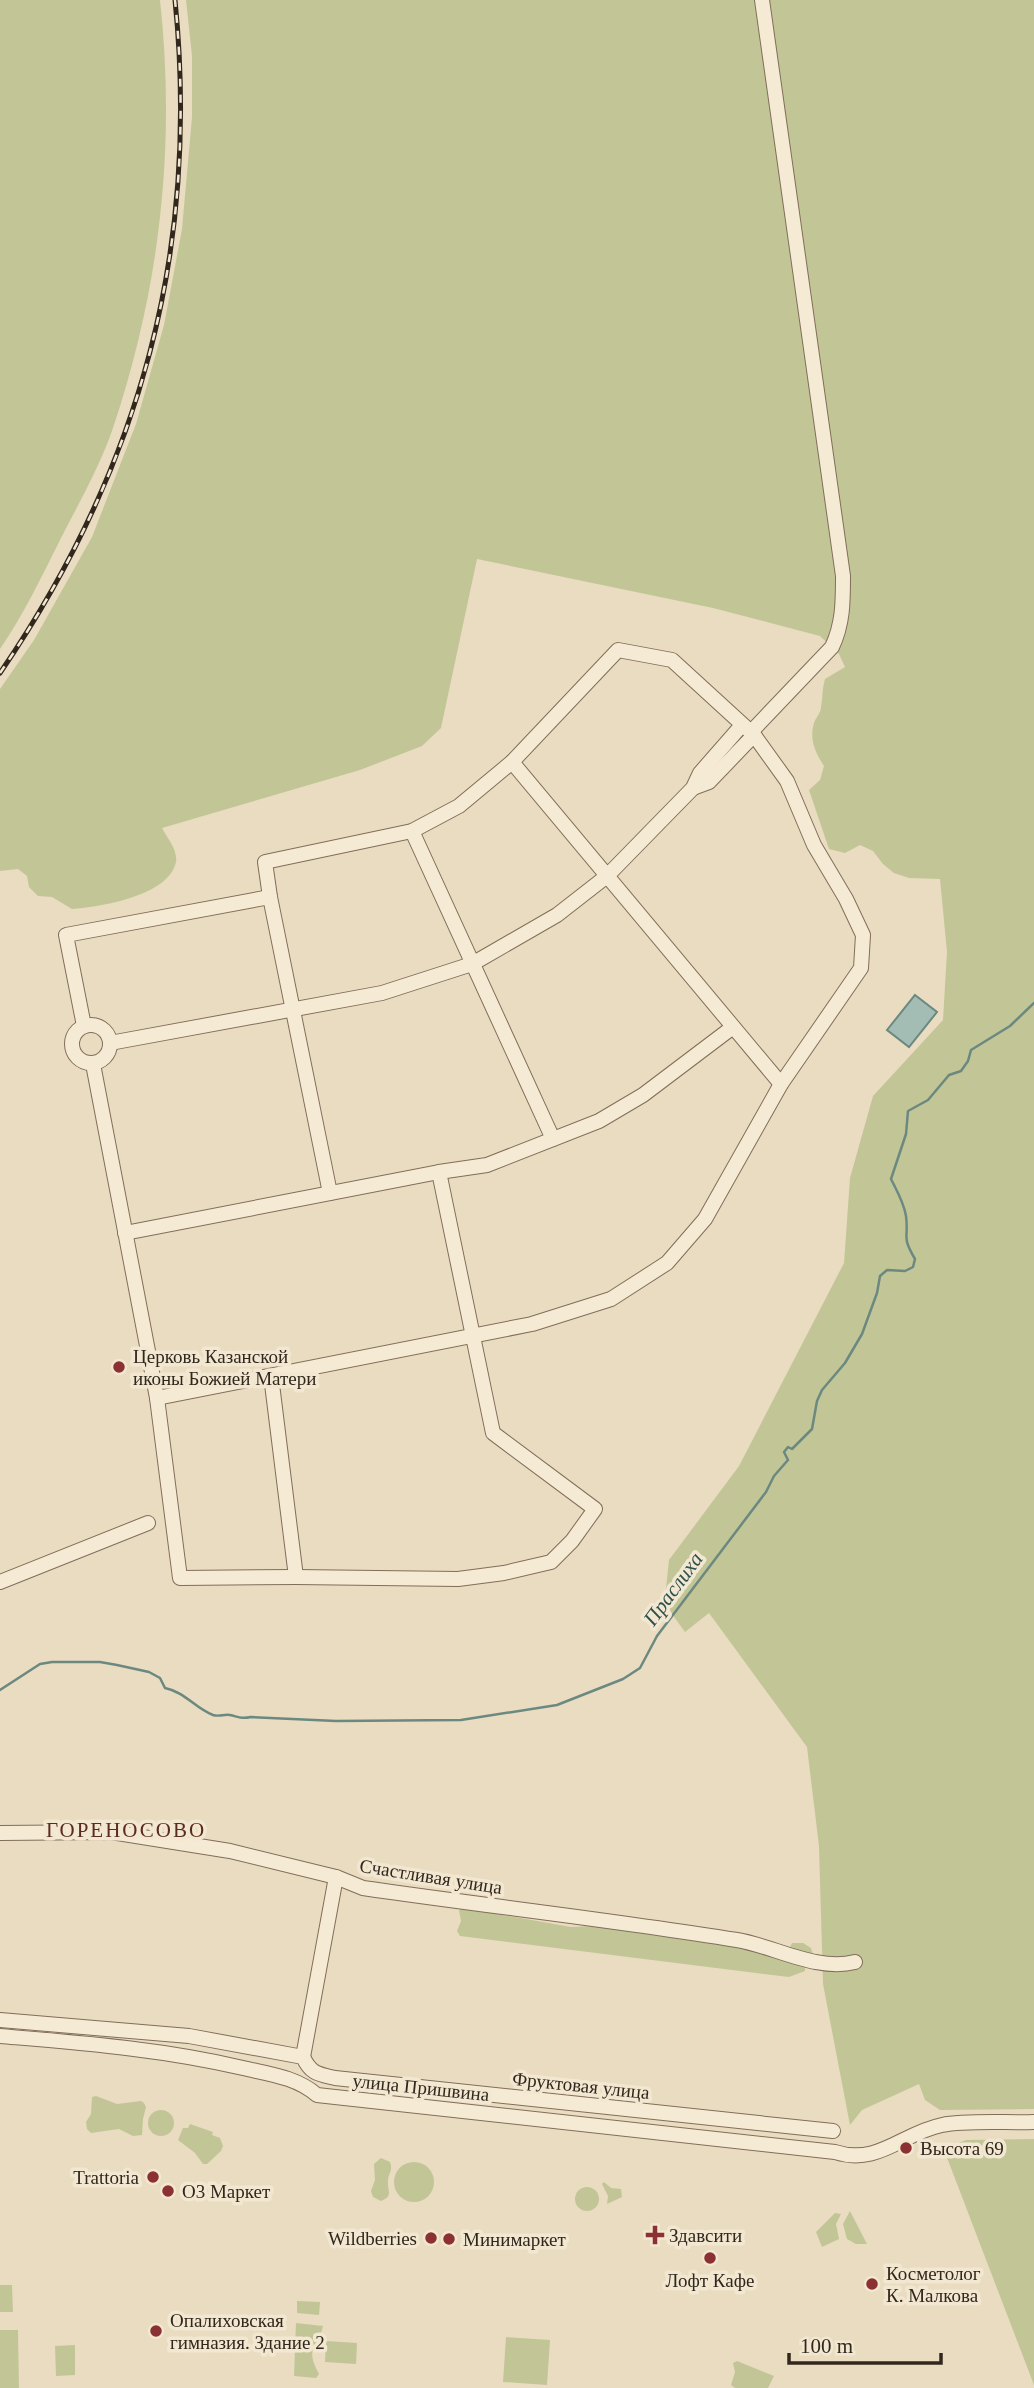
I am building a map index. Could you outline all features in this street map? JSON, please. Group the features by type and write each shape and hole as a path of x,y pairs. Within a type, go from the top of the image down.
{"street":[{"path":"110,1043 382,993 472,964 557,915 607,876 693,788 709,782 749,731 832,647 840,630 843,576 762,0"},
{"path":"158,1398 532,1324 611,1299 667,1264 705,1219 780,1084 861,968 863,935 846,898 814,845 787,781 749,731 672,660 618,649 512,762 459,806 412,831 265,862 330,1193"},
{"path":"512,762 780,1084"},
{"path":"412,831 553,1139"},
{"path":"84,1026 66,935 270,897"},
{"path":"96,1025 106,1032 110,1043 108,1053 93,1064 82,1062 73,1054 71,1043 75,1032 84,1026 96,1025"},
{"path":"125,1233 487,1165 599,1121 643,1095 733,1027"},
{"path":"93,1064 158,1398 180,1578 458,1579 504,1573 551,1562 594,1509 493,1433 439,1172"},
{"path":"271,1376 296,1577"},
{"path":"0,1582 148,1523"},
{"name":"Счастливая улица","path":"0,1833 111,1832 230,1851 336,1877 363,1888 740,1941 815,1961 845,1965 855,1962"},
{"path":"303,2057 336,1877"},
{"name":"Фруктовая улица","path":"0,2020 189,2036 303,2057 308,2068 335,2078 833,2131"},
{"name":"улица Пришвина","path":"0,2036 115,2045 195,2057 298,2081 317,2095 844,2155 923,2122 940,2125 1034,2122"}],"green space":[{"path":"0,0 160,0 166,109 165,163 153,270 129,375 113,428 96,470 32,595 0,649"},
{"path":"186,0 1034,0 1034,2109 940,2110 925,2100 919,2084 862,2110 850,2125 823,1984 819,1846 807,1747 709,1613 685,1632 665,1598 669,1560 739,1466 844,1263 850,1178 873,1096 943,1020 947,952 940,879 909,878 894,873 873,851 860,845 845,853 829,849 809,790 820,780 824,766 818,756 812,734 821,709 825,679 845,667 839,654 820,636 713,608 477,559 441,728 422,746 360,770 162,828 176,858 171,874 161,883 132,898 72,909 52,897 38,896 29,887 27,876 18,869 0,871 0,689 34,640 92,537 136,424 164,325 182,229 192,117 192,56"},
{"path":"464,1908 571,1927 591,1926 735,1947 789,1949 792,1943 803,1943 811,1948 813,1955 805,1964 805,1971 789,1977 460,1936 457,1931 461,1921 459,1910"},
{"path":"92,2097 117,2104 141,2101 144,2103 146,2107 142,2135 133,2136 119,2129 91,2133 86,2122 91,2114"},
{"path":"161,2110 171,2113 174,2123 171,2133 161,2136 151,2133 148,2123 151,2113"},
{"path":"190,2124 213,2132 212,2135 220,2138 223,2146 221,2151 207,2164 203,2164 195,2153 178,2140 183,2128 188,2128"},
{"path":"1034,2139 1034,2385 946,2155 948,2147 966,2140"},
{"path":"381,2158 390,2162 391,2167 389,2195 381,2201 373,2197 371,2191 375,2180 374,2164"},
{"path":"414,2162 422,2163 428,2168 433,2174 433,2190 428,2196 422,2201 414,2202 406,2201 400,2196 395,2190 394,2182 395,2174 400,2168 406,2163"},
{"path":"604,2182 611,2188 621,2189 622,2197 607,2204 608,2196 602,2184"},
{"path":"587,2187 598,2194 599,2199 592,2210 587,2211 576,2204 575,2199 582,2188"},
{"path":"850,2211 867,2244 856,2244 847,2239 843,2224"},
{"path":"835,2213 841,2214 836,2224 839,2239 822,2247 816,2232"},
{"path":"0,2285 12,2285 13,2312 0,2312"},
{"path":"297,2301 320,2302 319,2315 297,2313"},
{"path":"296,2323 323,2326 312,2353 319,2374 316,2378 294,2376"},
{"path":"0,2330 18,2330 19,2388 0,2388"},
{"path":"506,2337 550,2340 547,2385 503,2382"},
{"path":"326,2341 357,2343 356,2364 325,2362"},
{"path":"75,2345 75,2375 56,2376 55,2346"},
{"path":"737,2361 774,2376 768,2388 735,2388 731,2385 735,2372 733,2363"}],"water":[{"path":"915,995 937,1012 909,1047 887,1030"}],"waterway":[{"name":"Праслиха","path":"0,1690 40,1664 100,1662 149,1672 160,1678 165,1688 215,1716 336,1721 461,1720 557,1705 623,1679 640,1668 657,1636 788,1460 784,1452 788,1447 792,1449 812,1429 817,1401 822,1390 845,1363 862,1334 877,1293 880,1276 887,1270 905,1271 913,1267 915,1259 907,1241 905,1211 891,1179 906,1134 908,1111 928,1100 949,1075 961,1071 971,1050 1010,1026 1034,1003"}],"railway":[{"path":"0,673 49,595 90,516 124,435 150,353 168,268 178,181 180,92 175,0"}],"place":[{"name":"Церковь Казанской иконы Божией Матери","path":"119,1367"},
{"name":"Высота 69","path":"906,2148"},
{"name":"Trattoria","path":"153,2177"},
{"name":"О3 Маркет","path":"168,2191"},
{"name":"Здавсити","path":"655,2235"},
{"name":"Wildberries","path":"431,2238"},
{"name":"Минимаркет","path":"449,2239"},
{"name":"Лофт Кафе","path":"710,2258"},
{"name":"Косметолог К. Малкова","path":"872,2284"},
{"name":"Опалиховская гимназия. Здание 2","path":"156,2331"}],"district":[{"name":"ГОРЕНОСОВО","path":"126,1830"}]}
